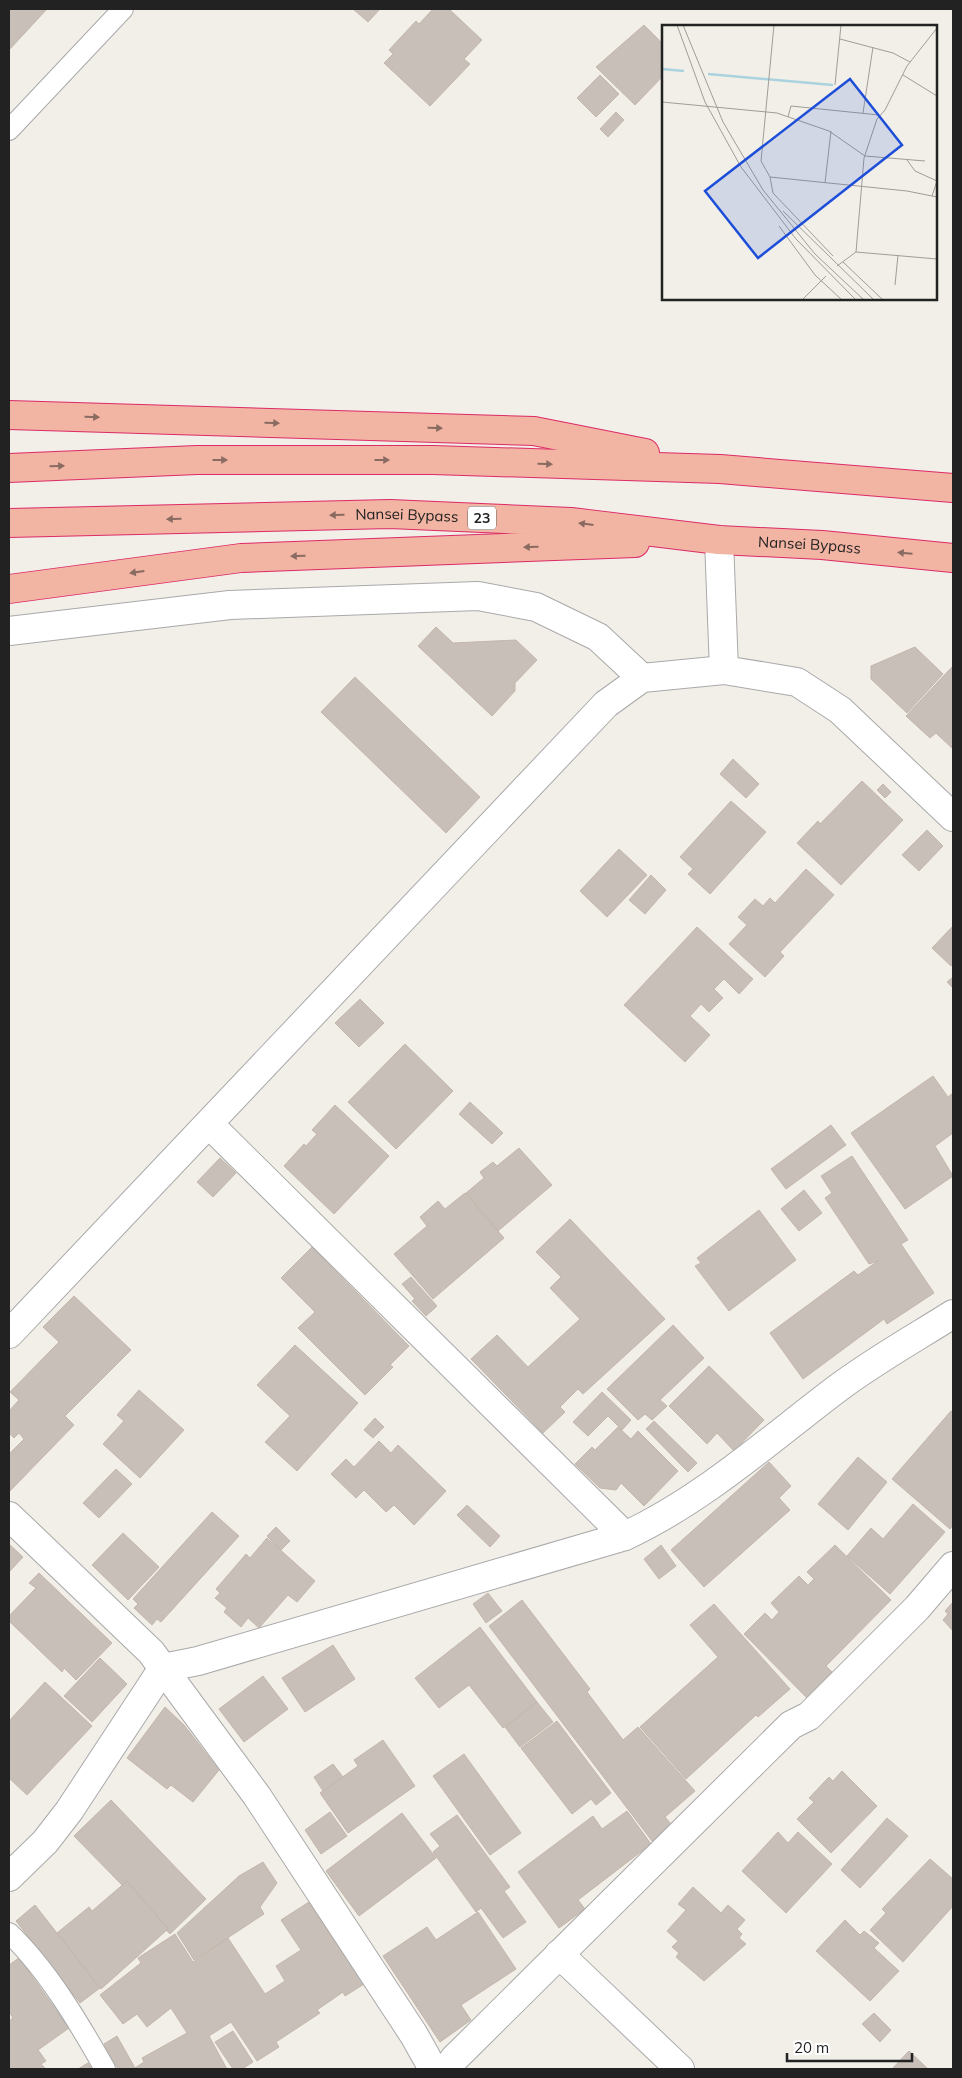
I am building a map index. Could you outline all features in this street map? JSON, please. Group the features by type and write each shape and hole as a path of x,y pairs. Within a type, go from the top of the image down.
{"highway":[{"path":"9,415 534,431 720,469"},
{"path":"9,468 227,460 433,460 720,469 953,488"},
{"name":"Nansei Bypass","path":"9,523 390,514 571,522 719,540 822,545 953,558"},
{"path":"9,589 241,558 719,540"}],"street":[{"path":"719,540 724,670"},
{"path":"9,631 230,605 478,596 536,607 598,637 642,678"},
{"path":"9,1334 606,704 642,678 724,670 797,682 840,710 953,817"},
{"path":"209,1124 625,1536"},
{"path":"9,1877 45,1842 69,1811 162,1668 198,1661 625,1536 719,1480 840,1387 953,1314"},
{"path":"9,1516 151,1652 257,1796 414,2035 433,2069"},
{"path":"447,2069 454,2059 559,1954 791,1725 810,1716 917,1608 953,1566"},
{"path":"559,1954 680,2069"}],"lane":[{"path":"9,130 123,9"},
{"path":"9,1933 24,1948 84,2030 105,2069"}],"building":[{"path":"9,9 47,9 9,50"},
{"path":"353,9 380,9 368,22"},
{"path":"433,9 449,9 482,40 464,59 470,64 430,106 384,63 393,54 389,50 416,21 419,24"},
{"path":"644,25 662,43 662,77 635,105 596,67"},
{"path":"600,75 619,94 596,117 577,98"},
{"path":"616,112 624,120 608,137 600,129"},
{"path":"436,627 453,643 516,640 537,660 515,683 515,691 492,716 418,646"},
{"path":"915,647 943,674 907,713 871,679 871,666"},
{"path":"952,667 953,749 936,733 930,738 906,716"},
{"path":"355,677 480,797 446,833 321,712"},
{"path":"733,759 759,784 746,798 720,774"},
{"path":"862,781 903,820 841,885 797,843 818,821 820,824"},
{"path":"883,784 891,792 885,798 877,790"},
{"path":"731,801 766,832 710,894 688,874 693,869 680,857"},
{"path":"927,830 943,846 919,871 902,855"},
{"path":"619,849 647,875 607,917 580,891"},
{"path":"806,869 834,895 780,952 784,956 765,977 729,944 747,925 738,917 755,899 763,906 770,898 775,903"},
{"path":"651,875 666,890 645,914 629,900"},
{"path":"953,926 953,964 951,966 932,948"},
{"path":"697,927 753,979 739,994 724,979 714,989 723,998 709,1012 701,1004 690,1016 710,1035 685,1062 624,1005"},
{"path":"953,977 953,988 947,982"},
{"path":"360,999 384,1023 359,1047 335,1023"},
{"path":"405,1044 453,1091 396,1149 348,1102"},
{"path":"933,1076 948,1097 953,1093 953,1133 935,1146 953,1176 905,1209 851,1133"},
{"path":"470,1102 503,1133 492,1144 459,1114"},
{"path":"335,1105 389,1156 334,1214 284,1166 304,1144 306,1146 317,1134 312,1130"},
{"path":"831,1125 846,1145 786,1189 771,1169"},
{"path":"519,1148 552,1185 498,1231 466,1193 484,1178 480,1172 493,1162 497,1166"},
{"path":"852,1156 908,1240 901,1244 934,1293 887,1324 884,1319 803,1379 770,1333 854,1271 858,1275 878,1261 869,1264 825,1198 832,1193 821,1176"},
{"path":"220,1158 236,1173 213,1197 197,1182"},
{"path":"804,1190 822,1213 799,1231 781,1209"},
{"path":"465,1193 504,1238 433,1299 394,1254 427,1226 420,1217 438,1201 445,1209"},
{"path":"759,1210 796,1260 729,1311 695,1266 701,1263 697,1258"},
{"path":"570,1219 665,1319 583,1394 578,1389 560,1407 565,1412 543,1433 471,1359 497,1335 528,1367 580,1319 550,1288 561,1277 536,1252"},
{"path":"312,1247 409,1346 390,1365 393,1367 365,1395 298,1328 315,1312 281,1278"},
{"path":"411,1277 437,1306 426,1316 412,1301 415,1299 402,1284"},
{"path":"74,1296 131,1350 65,1416 74,1425 10,1491 9,1454 24,1439 19,1433 14,1438 9,1433 9,1411 19,1400 10,1392 59,1342 43,1327"},
{"path":"673,1325 704,1358 660,1400 667,1406 652,1420 645,1414 638,1420 607,1389"},
{"path":"295,1345 358,1403 297,1471 265,1442 290,1416 257,1385"},
{"path":"709,1366 764,1420 734,1451 717,1433 707,1444 669,1406"},
{"path":"139,1390 184,1430 140,1478 103,1444 124,1421 117,1415"},
{"path":"602,1392 631,1420 622,1430 608,1416 588,1436 573,1422"},
{"path":"951,1411 953,1412 953,1525 950,1529 892,1479"},
{"path":"375,1418 384,1427 373,1438 364,1430"},
{"path":"654,1421 697,1463 688,1472 646,1429"},
{"path":"618,1427 631,1439 638,1431 678,1471 644,1506 621,1483 616,1490 600,1488 575,1464 592,1447 595,1450"},
{"path":"379,1441 391,1453 398,1445 446,1491 414,1525 394,1505 386,1512 364,1490 356,1498 331,1474 346,1459 354,1467"},
{"path":"858,1457 887,1482 848,1530 818,1504"},
{"path":"769,1462 791,1486 779,1498 790,1510 704,1587 671,1550"},
{"path":"116,1469 132,1484 99,1518 83,1503"},
{"path":"913,1504 945,1532 890,1594 847,1556 871,1528 883,1539"},
{"path":"467,1505 500,1536 490,1547 457,1515"},
{"path":"212,1512 239,1536 161,1622 157,1619 152,1625 134,1608 138,1604 133,1599"},
{"path":"276,1527 290,1541 281,1550 267,1536"},
{"path":"123,1533 159,1567 128,1600 92,1565"},
{"path":"267,1538 315,1581 297,1602 288,1595 259,1628 248,1618 241,1627 224,1612 227,1608 215,1598 220,1593 216,1589 246,1554 250,1558"},
{"path":"9,1544 23,1557 9,1572"},
{"path":"661,1545 676,1566 659,1579 644,1559"},
{"path":"835,1545 891,1600 826,1666 832,1672 807,1698 744,1634 765,1613 772,1620 779,1612 771,1603 799,1576 808,1585 814,1579 807,1572"},
{"path":"39,1573 112,1643 76,1680 64,1668 62,1672 9,1621 9,1616 36,1588 29,1583"},
{"path":"488,1593 502,1611 486,1623 473,1604"},
{"path":"522,1600 590,1689 587,1692 623,1740 638,1727 695,1791 665,1817 672,1825 652,1841 489,1626"},
{"path":"953,1602 953,1631 943,1620 948,1614 945,1611"},
{"path":"714,1604 790,1689 758,1717 756,1715 686,1779 640,1727 718,1657 690,1625"},
{"path":"480,1627 537,1702 503,1728 469,1685 439,1708 415,1678"},
{"path":"333,1645 355,1679 305,1712 282,1678"},
{"path":"100,1658 127,1684 92,1722 64,1696"},
{"path":"263,1676 288,1709 244,1742 219,1709"},
{"path":"45,1682 92,1726 27,1795 9,1778 9,1721"},
{"path":"537,1702 553,1722 520,1747 505,1727"},
{"path":"165,1707 184,1725 219,1770 193,1802 171,1785 167,1789 127,1758"},
{"path":"557,1721 611,1793 596,1805 591,1799 572,1814 521,1748"},
{"path":"383,1740 415,1786 348,1833 320,1793 358,1766 354,1760"},
{"path":"464,1754 521,1833 490,1855 433,1776"},
{"path":"333,1764 343,1777 323,1791 314,1777"},
{"path":"842,1771 877,1806 831,1853 797,1819 814,1802 809,1798 829,1777 833,1781"},
{"path":"111,1800 206,1899 170,1934 166,1930 168,1929 127,1881 122,1885 74,1836"},
{"path":"627,1811 651,1844 578,1900 585,1909 559,1928 518,1872 593,1816 602,1829"},
{"path":"330,1812 347,1836 321,1854 305,1830"},
{"path":"402,1813 436,1858 359,1916 326,1871"},
{"path":"457,1815 510,1887 504,1891 526,1922 503,1938 481,1908 476,1912 433,1852 440,1846 430,1834"},
{"path":"887,1818 908,1836 860,1888 841,1870"},
{"path":"778,1832 788,1843 798,1832 832,1864 786,1913 742,1871"},
{"path":"930,1859 953,1879 953,1906 903,1962 870,1930 886,1913 882,1909"},
{"path":"263,1862 277,1883 260,1907 264,1914 194,1960 177,1933 239,1876"},
{"path":"127,1881 168,1929 101,1989 57,1933 89,1907 92,1911"},
{"path":"693,1887 721,1913 728,1905 745,1920 737,1929 742,1934 739,1938 746,1944 704,1981 676,1957 679,1953 672,1947 678,1941 667,1931 686,1910 678,1904"},
{"path":"309,1902 364,1984 345,1996 343,1992 317,2010 320,2013 276,2042 279,2047 257,2061 231,2022 209,2036 227,2069 118,2069 104,2044 117,2036 135,2068 144,2062 142,2058 187,2033 171,2008 147,2027 137,2014 123,2024 100,1995 141,1963 138,1958 175,1934 193,1962 228,1938 265,1994 285,1981 276,1966 301,1950 281,1920"},
{"path":"35,1905 100,1988 80,2003 16,1921"},
{"path":"478,1912 516,1969 461,2005 471,2020 440,2042 383,1956 427,1927 436,1940"},
{"path":"845,1920 860,1935 864,1931 879,1943 874,1948 899,1971 870,2001 816,1951"},
{"path":"19,1958 69,2028 38,2050 46,2061 41,2064 46,2069 9,2069 9,2021 13,2018 9,2011 9,1965"},
{"path":"874,2013 891,2030 880,2042 862,2024"},
{"path":"233,2031 253,2062 242,2069 233,2069 215,2042"},
{"path":"909,2051 928,2069 892,2069"},
{"path":"88,2063 92,2069 78,2069"}]}
